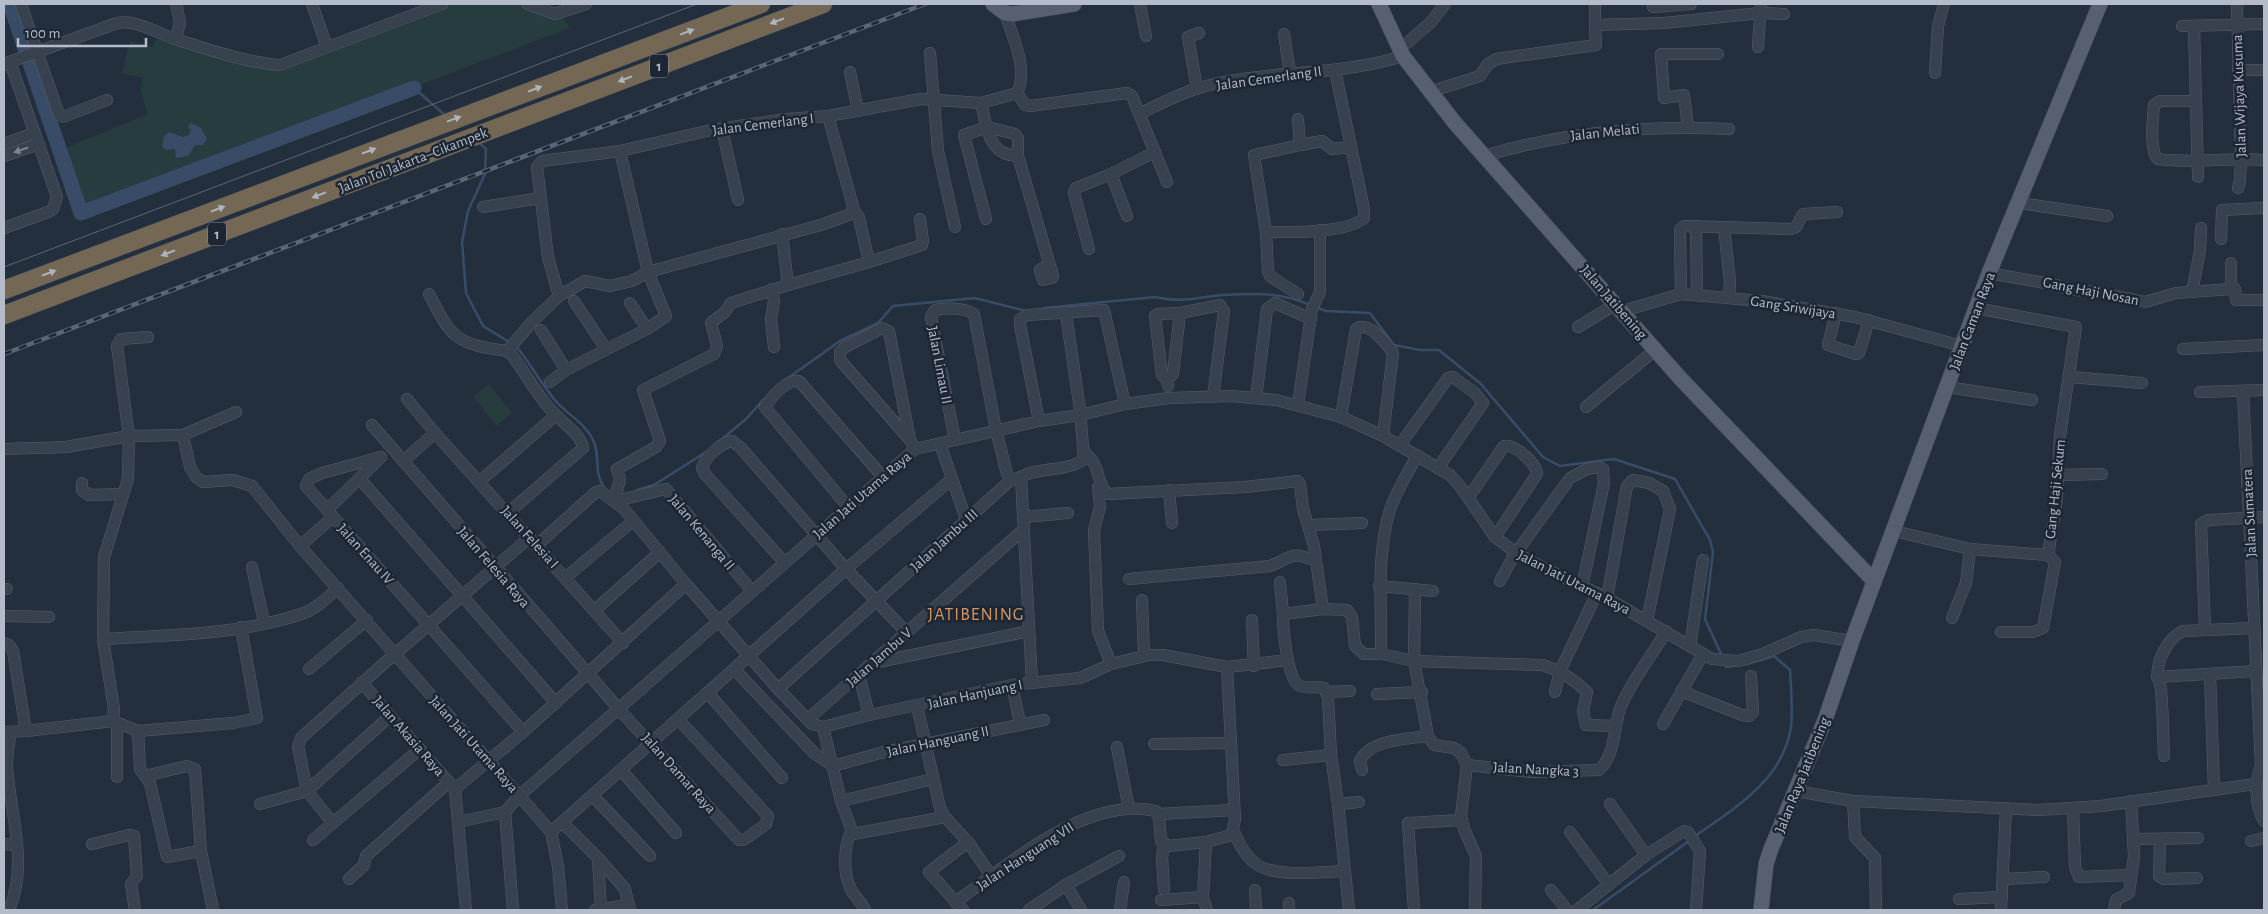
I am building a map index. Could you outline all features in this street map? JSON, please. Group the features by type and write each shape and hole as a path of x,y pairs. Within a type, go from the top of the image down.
{"highway":[{"name":"Jalan Tol Jakarta–Cikampek","path":"4,290 760,4"},
{"name":"Jalan Tol Jakarta–Cikampek","path":"4,315 822,4"}],"main road":[{"path":"999,8 1029,13 1074,4"},
{"name":"Jalan Jatibening","path":"1379,4 1401,53 1429,92 1656,350 1874,581"},
{"name":"Jalan Caman Raya","path":"1852,641 1989,273 2100,4"},
{"name":"Jalan Raya Jatibening","path":"1761,910 1766,864 1836,690 1852,641"}],"street":[{"path":"21,4 36,54 61,117 107,100"},
{"path":"176,4 180,22 176,39"},
{"path":"312,4 331,46"},
{"path":"319,4 331,46"},
{"path":"4,228 48,212 56,204 57,198 11,62 122,22 132,23 176,39 262,63 280,65 442,4"},
{"path":"528,4 555,14 586,4"},
{"path":"1140,4 1146,36"},
{"path":"1401,53 1431,22 1445,4"},
{"path":"1429,92 1480,76 1487,65 1496,59 1596,45 1595,4"},
{"path":"1653,7 1691,4"},
{"path":"1935,73 1936,40 1944,4"},
{"name":"Jalan Wijaya Kusuma","path":"2237,4 2241,158 2238,188"},
{"path":"999,8 1020,65 1021,79 1017,93 1025,105 1030,106 1127,93 1132,96 1167,182"},
{"path":"1595,26 1664,23 1761,8 1784,14"},
{"path":"1758,47 1761,8"},
{"path":"2198,177 2196,101 2188,26 2264,24"},
{"path":"1198,89 1188,37 1200,33"},
{"path":"1284,34 1290,74"},
{"path":"930,53 938,151 955,227"},
{"name":"Jalan Cemerlang II","path":"1139,114 1198,89 1239,80 1375,64 1401,53"},
{"path":"1688,127 1684,96 1664,98 1661,54 1718,54"},
{"path":"1266,232 1341,229 1364,218 1364,209 1335,70"},
{"path":"2238,70 2264,70"},
{"path":"850,72 858,111"},
{"name":"Jalan Cemerlang I","path":"559,296 548,257 537,167 542,161 620,151 681,136 786,119 828,116 933,98 981,103 1017,93"},
{"path":"2196,101 2157,101 2154,104 2153,141 2155,156 2158,159 2197,161 2241,158 2264,160"},
{"path":"981,103 990,141 997,149 1011,156 1018,156"},
{"path":"828,116 853,208 859,218 869,262"},
{"path":"1298,119 1300,145"},
{"path":"986,219 964,137 966,133 987,126 1016,135 1018,156 1049,264"},
{"name":"Jalan Melati","path":"1484,156 1561,137 1641,128 1688,127 1729,129"},
{"path":"722,129 738,200"},
{"path":"4,144 34,133"},
{"path":"1298,294 1270,276 1268,271 1266,232 1254,155 1255,153 1322,141 1332,150 1351,147"},
{"path":"4,156 39,144"},
{"path":"550,382 566,370 646,330 666,316 648,272 620,151"},
{"path":"1089,249 1074,193 1076,188 1111,174 1155,152"},
{"path":"1111,174 1127,216"},
{"path":"483,207 541,198"},
{"path":"2019,203 2107,216"},
{"path":"429,294 450,332 463,341 512,344 559,296 585,281 610,286 632,281 648,272 839,220 851,214 853,208"},
{"path":"2222,240 2222,210 2264,208"},
{"path":"1681,294 1680,229 1684,226 1791,229 1796,227 1803,214 1837,212"},
{"path":"852,833 840,801 823,727 812,724 749,657 614,496 620,480 617,469 656,447 660,441 643,390 714,354 717,346 711,323 725,312 730,303 922,245 924,241 920,219"},
{"path":"1696,226 1697,295"},
{"path":"1724,227 1730,282 1729,298"},
{"path":"2192,292 2200,250 2201,228"},
{"path":"1298,404 1313,310 1320,292 1320,230"},
{"path":"782,234 788,285"},
{"path":"2231,263 2231,289 2235,290 2237,301 2264,300"},
{"name":"Gang Haji Nosan","path":"1989,273 2056,285 2068,290 2104,293 2145,302 2170,294 2231,289"},
{"path":"772,289 774,301 771,318 774,347"},
{"name":"Gang Sriwijaya","path":"1578,327 1619,308 1681,294 1785,304 1836,313 1869,320 1962,346"},
{"path":"574,301 606,349"},
{"path":"630,303 646,330"},
{"path":"1256,398 1267,308 1275,303 1313,310"},
{"path":"1169,398 1167,380 1162,375 1155,316 1220,305 1224,311 1213,397"},
{"name":"Gang Haji Sekum","path":"1894,531 1970,549 2048,555 2057,499 2060,435 2076,327 1976,308"},
{"name":"Jalan Limau II","path":"955,440 932,313 941,309 964,310 974,314 996,430"},
{"path":"1039,421 1020,320 1028,315 1104,310 1125,404"},
{"path":"1167,380 1173,374 1180,313"},
{"path":"1836,313 1828,345 1856,354 1860,353 1869,320"},
{"path":"1016,479 1028,473 1080,463 1084,459 1085,453 1066,314"},
{"path":"1340,417 1357,328 1364,327 1372,330 1392,351 1394,358 1382,436"},
{"path":"882,328 889,331 913,444 840,360 840,352 844,348 882,328"},
{"path":"541,330 566,370"},
{"path":"117,777 114,709 103,639 104,557 128,479 130,436 117,346 121,339 148,337"},
{"path":"508,513 583,448 570,428 556,415 512,344"},
{"path":"2183,349 2264,345"},
{"path":"1586,407 1656,350"},
{"path":"1400,445 1448,378 1454,377 1482,400 1482,407 1438,468"},
{"path":"2070,377 2142,384"},
{"path":"848,507 765,407 787,384 794,380 799,381 883,477"},
{"path":"1947,387 2032,400"},
{"path":"2200,392 2264,390"},
{"name":"Jalan Sumatera","path":"2243,392 2254,628 2259,641 2256,671 2263,765 2256,784"},
{"name":"Jalan Jati Utama Raya","path":"183,435 192,472 199,480 206,482 233,480 252,486 300,546 367,620 519,796 618,707 883,477 913,444 940,444 1039,421 1080,415 1125,404 1169,398 1256,398 1298,404 1340,417 1382,436 1450,475 1495,537 1516,553 1582,587 1602,595 1707,656 1738,661 1763,654 1801,637 1814,635 1852,641"},
{"name":"Jalan Felesia I","path":"407,399 434,433 480,481 623,643"},
{"path":"4,449 66,446 130,436 183,435 236,412"},
{"path":"480,481 556,415"},
{"name":"Jalan Felesia Raya","path":"372,425 618,707"},
{"path":"996,430 1008,474 1016,479 1022,516 1032,682"},
{"path":"403,461 434,433"},
{"path":"784,562 702,468 708,457 727,442 736,442 846,569 907,633"},
{"path":"940,444 966,519"},
{"path":"1468,498 1504,446 1512,447 1535,466 1537,474 1495,537"},
{"path":"381,457 322,473 309,479 306,486 330,513 391,448"},
{"path":"1085,453 1095,462 1104,491 1108,494 1246,488 1298,482 1300,484 1303,510 1309,525 1323,609"},
{"path":"1381,654 1380,586 1389,514 1417,455"},
{"path":"1500,581 1516,553 1570,478 1587,468 1600,467 1603,469 1604,483 1582,587"},
{"path":"2058,475 2102,474"},
{"path":"360,479 556,702"},
{"path":"551,832 846,569 952,479"},
{"name":"Jalan Jambu III","path":"778,689 877,602 966,519 1016,479"},
{"path":"1555,692 1560,671 1602,595 1627,486 1633,480 1639,480 1654,486 1665,493 1670,509 1648,621"},
{"path":"1101,482 1098,487 1100,507 1094,530 1098,632 1111,664"},
{"path":"82,483 82,490 88,495 123,494"},
{"name":"Jalan Kenanga II","path":"614,496 666,489 752,591"},
{"path":"1169,490 1172,523"},
{"name":"Jalan Akasia Raya","path":"614,496 600,491 596,492 534,541 494,567 362,682 452,785 489,761 523,732 686,584"},
{"name":"Jalan Enau IV","path":"300,546 330,513 523,732"},
{"path":"1022,516 1068,513"},
{"path":"2205,630 2201,524 2208,520 2264,517"},
{"path":"566,577 633,520"},
{"path":"1309,525 1362,523"},
{"name":"Jalan Jambu V","path":"808,718 1022,531"},
{"path":"1952,618 1966,583 1970,549"},
{"path":"595,610 660,552"},
{"path":"1129,579 1270,566 1289,556 1296,555 1316,561"},
{"path":"2001,632 2033,632 2043,628 2055,562 2048,555"},
{"path":"1690,646 1703,560"},
{"path":"252,568 264,622"},
{"path":"1280,582 1288,660 1291,674 1298,685 1320,687 1327,692 1350,691"},
{"path":"1380,586 1433,591"},
{"path":"103,639 194,633 241,627 305,612 316,607 338,588"},
{"path":"1415,589 1414,661 1422,692 1428,736 1434,745 1454,748 1461,754 1467,764 1462,820 1476,856 1475,910"},
{"path":"1142,600 1144,656"},
{"path":"1283,614 1323,609 1347,610 1352,617 1355,646 1364,654 1381,654 1414,661 1531,663 1560,671 1575,680 1588,693 1583,711 1586,725 1616,726"},
{"path":"4,616 49,617"},
{"path":"309,669 367,620"},
{"path":"1252,620 1254,666"},
{"path":"9,910 18,874 7,768 7,732 115,722 138,731 233,723 257,718 241,627"},
{"path":"2164,756 2161,690 2157,677 2160,659 2177,633 2254,628"},
{"path":"872,663 1029,631"},
{"name":"Jalan Nangka 3","path":"1467,764 1532,772 1599,770 1604,766 1608,756 1623,704 1666,631"},
{"path":"4,643 9,645 13,651 26,731"},
{"name":"Jalan Hanjuang I","path":"823,727 869,715 1012,685 1080,678 1111,664 1144,656 1163,656 1227,668 1254,666 1288,660"},
{"path":"1663,724 1681,691 1707,656"},
{"path":"1227,668 1234,832 1250,859 1268,870 1297,872 1345,871"},
{"path":"734,670 814,753 833,766"},
{"path":"2157,677 2256,671"},
{"path":"2210,674 2214,789"},
{"path":"859,675 869,715"},
{"path":"1681,691 1749,716 1754,712 1751,676"},
{"path":"333,823 307,792 298,746 301,738 362,682"},
{"path":"1012,685 1020,723"},
{"path":"1327,692 1331,755 1349,910"},
{"path":"1377,694 1422,692"},
{"path":"708,693 782,778"},
{"path":"916,706 933,779 945,817 968,842 992,877"},
{"name":"Jalan Damar Raya","path":"618,707 739,840 744,840 766,824 768,816 678,719"},
{"path":"260,804 307,792 390,716"},
{"name":"Jalan Hanguang II","path":"833,766 925,743 1020,723 1044,720"},
{"path":"138,731 139,764 150,783 167,858 201,851"},
{"path":"1362,770 1360,761 1370,750 1398,740 1428,736"},
{"path":"1154,744 1230,743"},
{"path":"1117,747 1129,809"},
{"path":"313,840 420,749"},
{"path":"1282,760 1331,755"},
{"path":"145,776 186,766 195,769 201,851 213,910"},
{"path":"620,770 676,833"},
{"path":"840,801 933,779"},
{"path":"1796,791 1853,801 2073,809 2256,784 2258,808 2264,821"},
{"path":"452,785 458,822 466,910"},
{"path":"349,879 364,865 366,856 452,785"},
{"path":"592,794 650,856"},
{"path":"458,822 506,812 519,796 551,832 558,866 562,910"},
{"path":"1853,801 1855,837 1875,858 1876,910"},
{"path":"2114,910 2116,900 2128,895 2134,839 2131,801"},
{"path":"1338,804 1359,802"},
{"path":"1610,804 1646,855"},
{"path":"2001,910 2000,897 2004,879 2006,808"},
{"name":"Jalan Hanguang VII","path":"954,902 1066,827 1108,812 1129,809 1149,810 1158,814 1234,810"},
{"path":"2073,809 2075,867 2079,877 2131,875"},
{"path":"506,812 513,910"},
{"path":"1158,814 1163,842 1162,894 1203,896"},
{"path":"865,910 860,900 850,889 846,878 848,839 852,833 945,817"},
{"path":"1414,910 1408,823 1462,820"},
{"path":"562,822 625,888 630,908 595,910"},
{"path":"1163,842 1168,846 1206,842 1227,838 1234,832"},
{"path":"1570,832 1609,885"},
{"path":"1577,910 1646,855 1680,832 1688,832 1700,851 1696,910"},
{"path":"92,844 129,835 134,836 137,876 131,884 135,910"},
{"path":"2134,839 2198,838"},
{"path":"2251,842 2264,838"},
{"path":"2160,839 2159,876 2164,878 2197,878"},
{"path":"964,910 954,902 931,876 929,870 968,842"},
{"path":"1206,842 1203,896 1207,910"},
{"path":"4,844 16,845"},
{"path":"1029,910 1066,886 1119,856"},
{"path":"598,858 601,910"},
{"path":"2004,879 2044,877"},
{"path":"1120,910 1124,882"},
{"path":"1066,886 1081,910"},
{"path":"1255,890 1256,910"},
{"path":"1551,890 1567,910"},
{"path":"1959,900 2000,897"}],"green space":[{"path":"443,4 528,4 560,13 570,28 81,213 60,150 148,114 140,89 143,78 122,73 130,41 153,47 158,31 275,69"},
{"path":"489,384 512,413 496,426 473,396"}],"water":[{"path":"191,123 201,128 207,139 203,145 195,145 188,156 176,158 175,149 165,150 162,146 164,136 169,132 183,137 189,135 191,131 188,126"}],"waterway":[{"path":"10,4 81,213 414,88"},
{"path":"414,88 446,116"},
{"path":"478,142 486,149 485,174 468,211 462,242 466,293 483,326 509,342"},
{"path":"1044,308 1155,297 1182,300 1244,294 1266,294 1310,305"},
{"path":"788,378 840,341 878,323 893,306 975,298 1026,311"},
{"path":"1318,308 1326,311 1370,313 1394,345 1420,350 1439,350 1481,384 1543,457 1560,466 1614,459 1675,479 1710,540 1713,552 1705,619 1722,656"},
{"path":"516,346 554,399 589,432 595,445 599,476 605,489"},
{"path":"722,439 746,419 763,400"},
{"path":"637,490 654,485 706,452"},
{"path":"1695,836 1726,815 1755,791 1768,777 1786,746 1792,720 1790,670 1774,656 1747,664"},
{"path":"1725,664 1726,667 1734,666"},
{"path":"1593,910 1689,841"}],"tram line":[{"path":"4,267 697,4"}],"railway":[{"path":"4,354 925,4"}],"district":[{"name":"JATIBENING","path":"976,614"}]}
